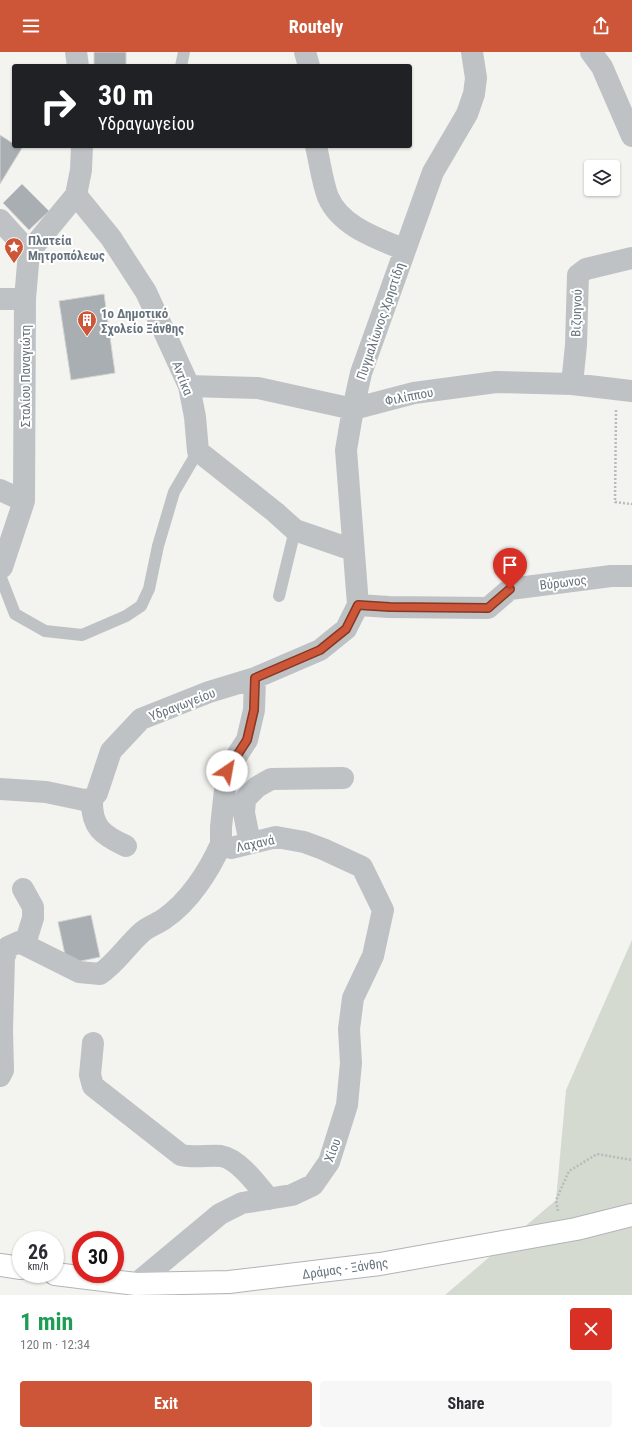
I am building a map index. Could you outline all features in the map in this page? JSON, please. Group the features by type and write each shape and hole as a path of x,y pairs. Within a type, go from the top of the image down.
{"main road":[{"name":"Δράμας - Ξάνθης","path":"64,1276 134,1290 229,1282 380,1264 562,1231 632,1215"},
{"path":"0,1265 12,1267"}],"street":[{"path":"76,52 78,64"},
{"path":"305,52 308,64"},
{"name":"Πυγμαλίωνος Χρηστίδη","path":"358,605 346,450 353,409 361,373 433,172 467,114 474,94 476,78 472,52"},
{"path":"591,52 602,67 632,136"},
{"path":"0,220 29,252 76,195 81,170 82,148"},
{"path":"316,148 329,198 342,216 366,233 405,250"},
{"name":"Αντίκα","path":"76,195 111,238 146,292 189,386 195,417 198,451"},
{"name":"Σταλίου Παναγιώτη","path":"1,567 24,501 25,299 29,252"},
{"name":"Βιζυηνού","path":"572,384 576,338 578,275 586,269 632,258"},
{"path":"0,300 25,299"},
{"name":"Φιλίππου","path":"189,386 258,388 353,409 414,394 496,382 572,384 624,390"},
{"path":"198,451 275,512 295,530 353,550"},
{"path":"0,490 24,501"},
{"name":"Βύρωνος","path":"358,605 390,607 488,608 510,589 612,576 632,576"},
{"name":"Υδραγωγείου","path":"92,799 97,793 111,750 141,719 209,692 255,678 320,650 346,629 358,605"},
{"name":"Λαχανά","path":"255,678 254,710 247,740 227,771 221,827 221,844 232,848 276,837 304,842 362,867 383,910"},
{"path":"250,843 244,813 245,799 257,787 271,779 343,778"},
{"path":"0,789 46,792 84,800 92,799 92,814 96,825 108,838 126,846"},
{"path":"0,1076 3,1070 2,1030 4,958 8,947 19,942 79,972 100,974 110,966 142,932 164,919 182,903 215,858 221,844"},
{"path":"23,889 33,907 33,918 25,944"},
{"name":"Χίου","path":"134,1290 220,1214 242,1203 292,1195 313,1185 329,1162 347,1105 351,1063 348,1029 353,998 373,956 383,910"},
{"path":"93,1043 90,1075 93,1086 181,1155 193,1158 222,1156 236,1164 249,1175 269,1199"}],"lane":[{"path":"181,64 184,52"},
{"path":"1,567 1,578 15,614 46,631 82,635 126,616 140,606 149,589 158,546 174,492 198,451"},
{"path":"279,596 295,530"}],"path":[{"path":"624,390 615,502 632,504"},
{"path":"562,1231 556,1200 569,1171 597,1154 632,1160"}],"shaded area":[{"path":"632,940 632,1295 445,1295 556,1200 566,1090"}],"building":[{"path":"94,52 126,52 126,64 94,64"},
{"path":"0,135 12,143 12,148 22,148 0,184"},
{"path":"22,184 49,211 29,230 3,203"},
{"name":"1ο Δημοτικό Σχολείο Ξάνθης","path":"104,294 115,373 71,380 59,301"},
{"path":"91,915 100,957 67,964 58,922"}],"place":[{"name":"Πλατεία Μητροπόλεως","path":"14,264"},
{"name":"1ο Δημοτικό Σχολείο Ξάνθης","path":"87,337"}],"route":[{"path":"227,771 247,740 254,710 255,678 320,650 346,629 358,605 390,607 488,608 510,589"}]}
